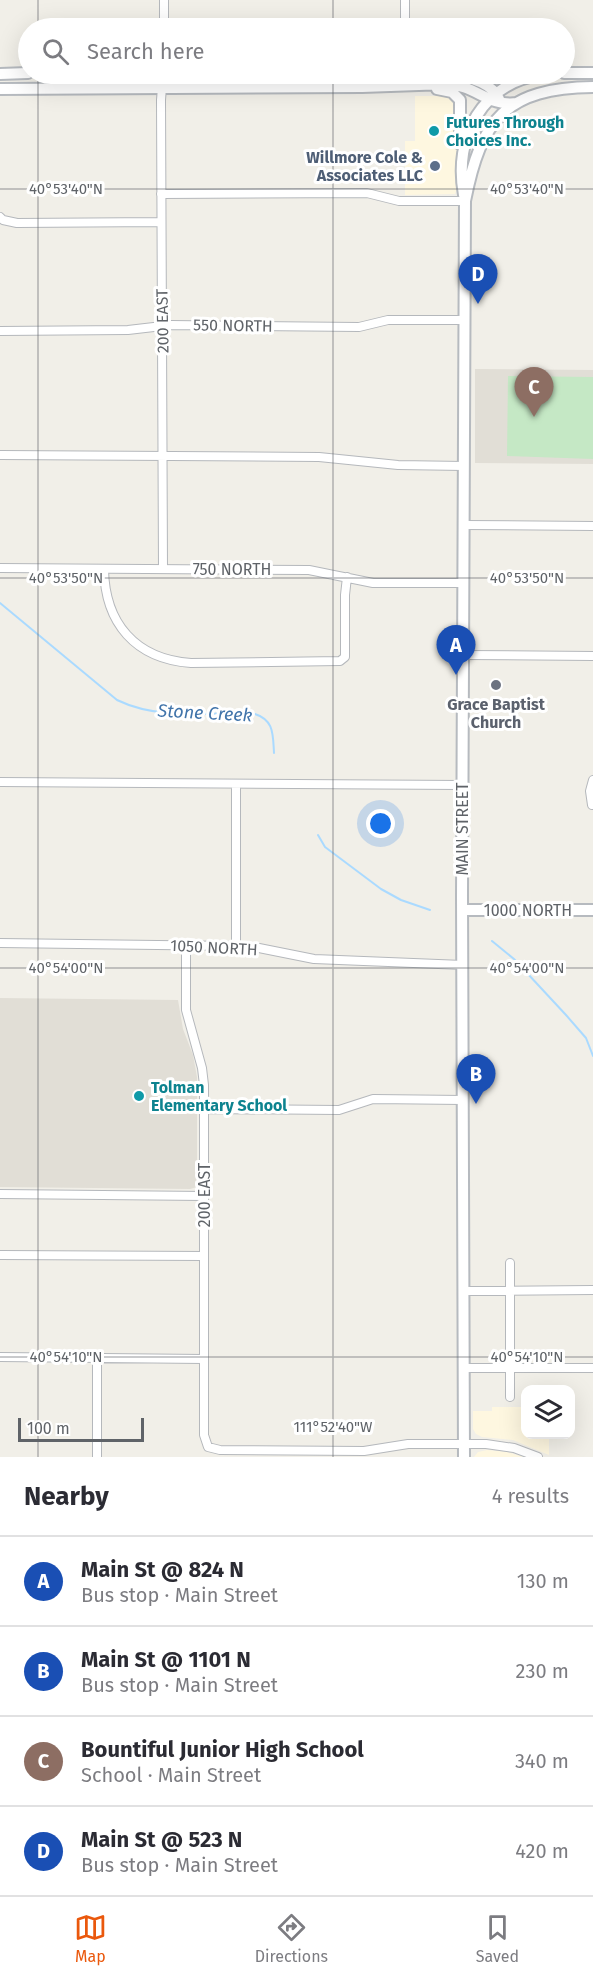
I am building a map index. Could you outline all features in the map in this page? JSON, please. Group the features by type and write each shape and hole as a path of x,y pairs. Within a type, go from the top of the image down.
{"main road":[{"path":"575,73 593,73"},
{"path":"0,74 18,74"},
{"path":"478,84 495,99 498,117"},
{"path":"495,99 514,84"},
{"path":"419,85 450,91 459,98 461,162"},
{"path":"0,89 460,85 495,99 518,103 548,90 593,87"},
{"name":"MAIN STREET","path":"464,1457 462,785 465,201 461,162 468,130 478,113 495,99"},
{"name":"MAIN STREET","path":"465,201 476,154 487,130 498,117 518,103"},
{"name":"1000 NORTH","path":"463,909 593,910"}],"street":[{"path":"164,0 164,18"},
{"path":"405,0 405,18"},
{"name":"200 EAST","path":"162,84 163,569"},
{"path":"161,194 368,194 399,201 465,201"},
{"path":"1,218 17,223 161,222"},
{"name":"550 NORTH","path":"0,331 129,330 162,326 359,327 388,320 465,320"},
{"path":"0,455 319,457 391,465 464,466"},
{"path":"464,525 593,526"},
{"name":"750 NORTH","path":"0,568 309,570 373,583 463,583"},
{"path":"104,568 105,590 111,611 126,634 154,656 181,662 333,663 340,661 345,657 347,577"},
{"path":"463,655 593,656"},
{"path":"592,805 590,791 593,780"},
{"path":"0,782 462,785"},
{"path":"236,784 236,946"},
{"name":"1050 NORTH","path":"0,943 236,946 259,948 304,958 463,965"},
{"name":"200 EAST","path":"186,945 186,1010 202,1068 204,1109 204,1435 208,1447 220,1450 364,1451 408,1444 464,1444"},
{"path":"204,1109 339,1110 373,1100 463,1100"},
{"path":"0,1194 204,1196"},
{"path":"0,1255 204,1256"},
{"path":"510,1263 510,1397"},
{"path":"464,1291 593,1290"},
{"path":"0,1357 204,1359"},
{"path":"97,1358 97,1457"},
{"path":"464,1368 593,1368"},
{"path":"464,1444 505,1446 523,1450 538,1457"}],"shaded area":[{"path":"415,96 455,98 457,188 455,194 405,195 405,141 415,141"},
{"path":"475,369 593,370 593,464 475,463"},
{"path":"0,998 178,1000 183,1029 193,1055 197,1077 197,1187 190,1189 0,1187"},
{"path":"492,1407 521,1407 521,1439 549,1439 549,1455 513,1440 482,1437 476,1434 473,1429 473,1411 492,1411"},
{"path":"487,1450 507,1452 523,1457 474,1457 478,1452"}],"green space":[{"path":"508,376 593,377 593,459 507,456"}],"waterway":[{"name":"Stone Creek","path":"0,603 117,700 166,713 252,713 265,719 271,728 274,753"},
{"name":"Stone Creek","path":"318,835 325,847 381,889 401,900 430,910"},
{"name":"Stone Creek","path":"492,941 514,959 566,1015 586,1038 593,1056"}],"place":[{"name":"Futures Through Choices Inc.","path":"434,131"},
{"name":"Willmore Cole & Associates LLC","path":"435,166"},
{"name":"Main St @ 523 N","path":"478,304"},
{"name":"Bountiful Junior High School","path":"534,417"},
{"name":"Main St @ 824 N","path":"456,675"},
{"name":"Grace Baptist Church","path":"496,685"},
{"name":"Tolman Elementary School","path":"139,1096"},
{"name":"Main St @ 1101 N","path":"476,1104"}]}
